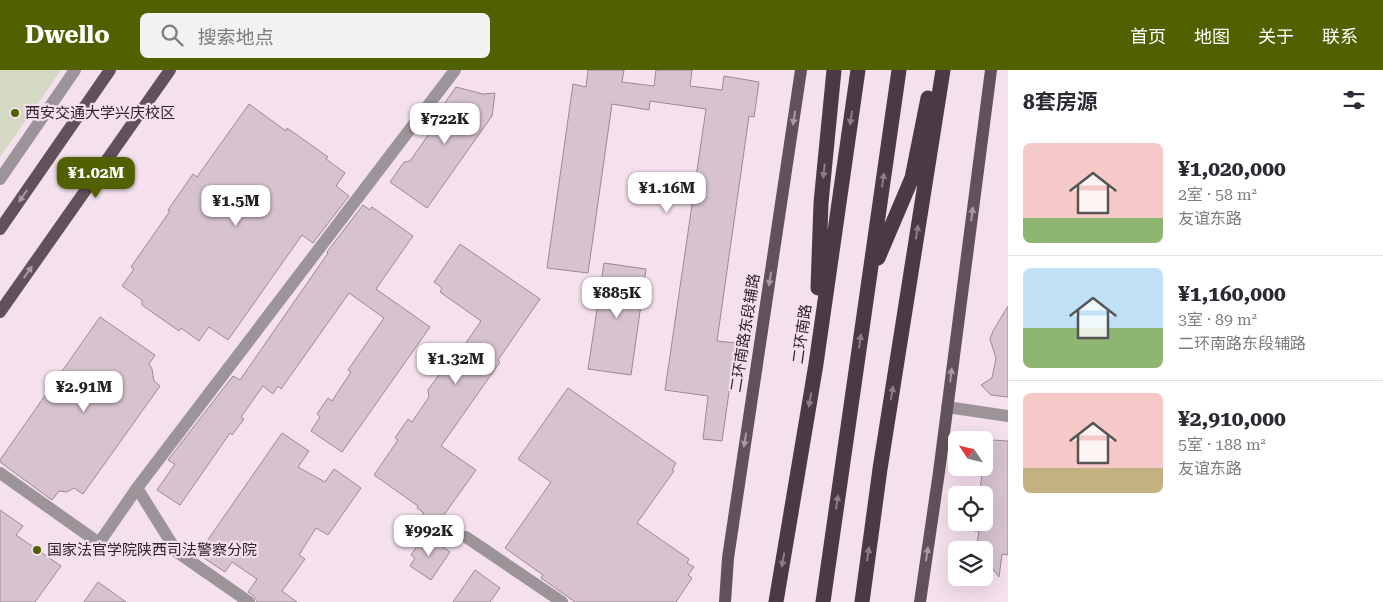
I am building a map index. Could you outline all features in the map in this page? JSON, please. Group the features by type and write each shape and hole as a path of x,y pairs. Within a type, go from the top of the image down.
{"highway":[{"path":"816,364 821,204 834,70"},
{"name":"二环南路","path":"776,602 816,364 858,70"},
{"path":"823,602 899,70"},
{"path":"869,278 912,178 933,70"},
{"path":"862,602 880,469 943,70"}],"main road":[{"path":"0,229 110,70"},
{"path":"0,312 170,70"},
{"name":"二环南路东段辅路","path":"725,602 729,548 801,70"},
{"path":"920,602 991,70"}],"street":[{"path":"0,179 75,70"},
{"path":"0,473 99,543 138,488 455,70"},
{"path":"947,407 1008,416"},
{"path":"138,488 177,552 248,602"},
{"path":"466,537 562,602"}],"green space":[{"name":"西安交通大学兴庆校区","path":"0,70 61,70 0,157"}],"building":[{"path":"588,70 624,70 622,82 654,86 656,70 692,70 690,86 722,90 724,76 759,82 754,117 749,116 717,341 736,343 722,441 703,439 708,396 665,390 706,109 650,101 649,110 612,104 588,273 547,268 573,84 586,87"},
{"path":"456,87 483,94 495,93 492,116 427,208 390,182 404,162 410,161 448,107 444,104"},
{"path":"249,104 286,131 287,128 328,157 326,159 345,173 336,186 349,196 313,243 302,235 228,340 209,327 199,341 181,328 179,331 142,305 142,300 122,286 134,269 131,267 193,174 197,177"},
{"path":"363,205 370,210 372,207 413,236 376,289 430,327 342,452 311,431 320,417 317,414 328,398 332,401 351,372 348,370 384,318 349,293 281,389 278,386 273,394 263,386 241,417 244,419 232,435 230,433 180,505 157,490 175,464 168,460 233,376 240,380 327,252"},
{"path":"460,244 540,299 498,360 500,362 441,446 476,470 436,526 421,516 424,513 417,508 418,506 374,475 398,440 395,438 408,419 412,422 429,397 428,390 454,354 457,356 481,321 440,292 442,288 434,282"},
{"path":"604,263 646,269 631,375 588,369"},
{"path":"1008,306 1008,397 991,395 981,385 992,378 996,358 990,339"},
{"path":"100,317 155,355 149,364 154,381 160,386 83,494 74,488 67,492 59,491 52,500 0,462 0,460"},
{"path":"568,388 676,463 672,470 674,471 637,523 689,559 687,563 694,567 688,575 692,578 676,602 575,602 541,578 543,575 505,548 551,482 518,459"},
{"path":"282,433 309,451 298,467 325,482 334,469 361,488 328,535 316,528 299,555 305,559 282,591 297,602 257,602 254,596 248,592 257,579 232,562 225,572 198,554"},
{"path":"993,440 1008,441 1008,555 1002,554 999,577 993,569 993,541 977,541 979,531 993,531 993,486 980,486 982,476 993,476"},
{"path":"0,510 23,526 16,535 61,566 35,602 0,602"},
{"path":"425,534 450,552 431,580 410,566 415,558 411,555"},
{"path":"475,570 500,588 490,602 453,602"},
{"path":"98,582 126,602 84,602"}],"place":[{"name":"西安交通大学兴庆校区","path":"15,113"},
{"name":"国家法官学院陕西司法警察分院","path":"37,550"}]}
